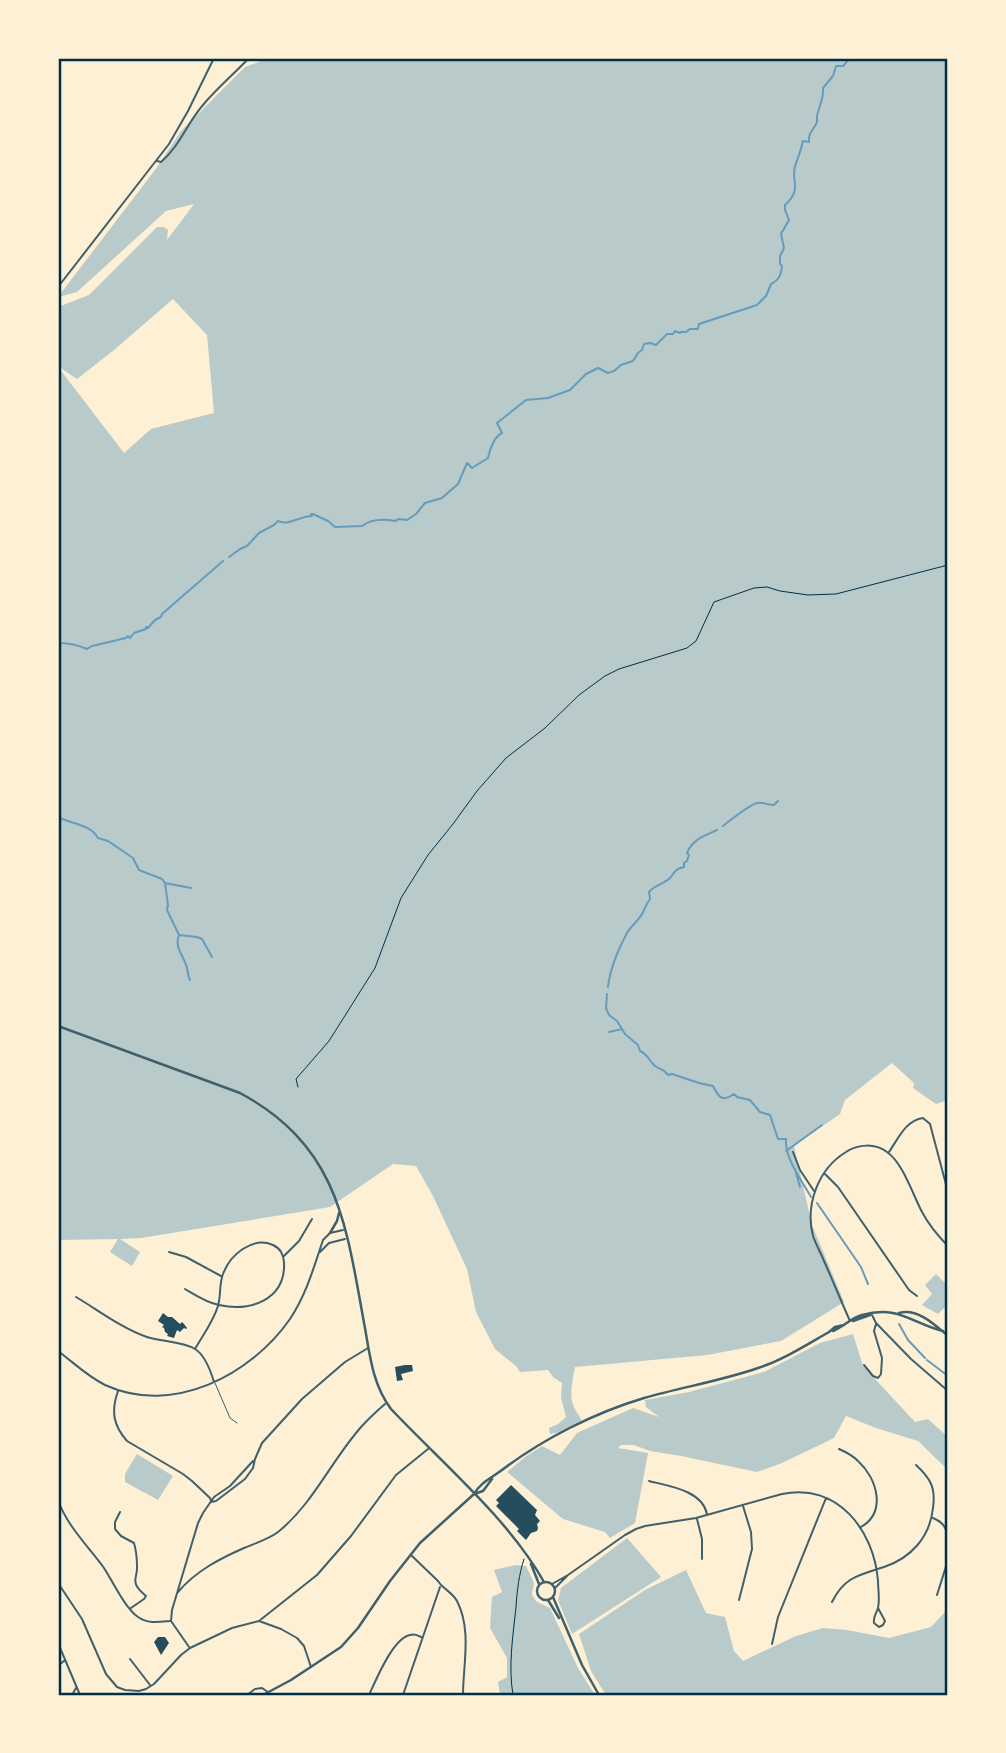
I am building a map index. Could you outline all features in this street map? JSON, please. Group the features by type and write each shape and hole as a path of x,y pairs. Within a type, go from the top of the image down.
{"street":[{"path":"58,288 174,135 214,58"},
{"path":"157,160 161,162 170,153 204,103 249,58"},
{"path":"58,1026 240,1093 279,1118 303,1142 331,1187 340,1210 377,1386 386,1402 506,1528 544,1582 555,1588"},
{"path":"889,1153 906,1127 914,1120 923,1118 930,1124 948,1192"},
{"path":"850,1321 813,1236 811,1215 814,1192 835,1160 856,1147 869,1146 889,1153 900,1167 924,1215 948,1246"},
{"path":"793,1152 800,1170 814,1192"},
{"path":"824,1173 838,1187 909,1290 917,1296"},
{"path":"58,1351 85,1374 119,1390 143,1395 186,1393 215,1383 251,1360 279,1334 300,1303 323,1240 337,1221 340,1210"},
{"path":"283,1256 299,1241 312,1219"},
{"path":"330,1233 346,1230"},
{"path":"319,1252 329,1243 348,1238"},
{"path":"185,1289 218,1305 250,1307 270,1296 282,1275 283,1256 280,1250 270,1244 256,1243 234,1256 222,1276 218,1305 213,1320 195,1349"},
{"path":"169,1252 186,1256 222,1276"},
{"path":"76,1297 145,1337 195,1349 215,1383"},
{"path":"263,1695 312,1668 336,1651 350,1638 420,1543 474,1494 478,1486 536,1446 597,1416 644,1398 764,1366 850,1321 872,1314 898,1314 905,1311 937,1325 948,1336"},
{"path":"872,1314 876,1323 911,1359 948,1391"},
{"path":"864,1365 873,1376 878,1378 881,1374 882,1358 874,1331 876,1323"},
{"path":"190,1648 171,1621 202,1513 214,1497 241,1475 255,1459 262,1443 302,1399 345,1362 368,1348"},
{"path":"119,1390 113,1413 120,1432 127,1441 192,1481 211,1502"},
{"path":"178,1592 201,1570 276,1534 317,1488 362,1425 386,1402"},
{"path":"58,1583 82,1619 111,1682 117,1687 139,1691 151,1686 190,1648 232,1628 259,1621 317,1576 351,1536 396,1475 429,1449"},
{"path":"839,1449 866,1469 875,1487 875,1513 866,1525 860,1528"},
{"path":"832,1602 837,1592 852,1578 902,1559 927,1532 934,1503 930,1481 916,1465"},
{"path":"474,1494 483,1491 494,1476"},
{"path":"649,1481 696,1497 706,1508 707,1515"},
{"path":"552,1584 636,1529 696,1518 794,1492 827,1497 842,1506 860,1528 876,1569 878,1608 873,1621 879,1627 885,1621 878,1608"},
{"path":"772,1644 778,1617 827,1497"},
{"path":"58,1500 69,1523 136,1616 149,1623 171,1621"},
{"path":"739,1600 752,1549 751,1532 743,1505"},
{"path":"120,1512 114,1522 115,1529 134,1543 137,1566 135,1585 146,1596 130,1609"},
{"path":"696,1518 702,1539 702,1559"},
{"path":"932,1518 943,1524 948,1539"},
{"path":"410,1555 449,1591 461,1614 466,1639 463,1695"},
{"path":"937,1595 948,1560"},
{"path":"530,1561 539,1585"},
{"path":"568,1575 555,1588 553,1597 582,1665 599,1695"},
{"path":"544,1582 536,1590 538,1596 542,1600 553,1597"},
{"path":"403,1695 440,1585"},
{"path":"548,1600 563,1624"},
{"path":"259,1621 297,1638 304,1646 312,1668"},
{"path":"369,1695 391,1653 401,1640 414,1634 423,1638"},
{"path":"58,1643 79,1695"},
{"path":"130,1659 151,1686"},
{"path":"58,1666 66,1660"},
{"path":"72,1695 76,1688"},
{"path":"247,1695 262,1688 269,1692"}],"lane":[{"path":"215,1383 230,1418 237,1423"}],"path":[{"path":"298,1087 296,1079 329,1041 375,968 401,898 428,855 506,758 545,728 579,695 611,672 687,648 696,641 714,602 754,587 808,595 836,594 948,565"},
{"path":"513,1695 510,1681 513,1628 519,1581 526,1555"}],"shaded area":[{"path":"270,58 948,58 948,1100 936,1104 913,1088 914,1083 892,1063 845,1100 840,1114 794,1146 812,1225 844,1302 781,1341 707,1355 575,1367 572,1400 582,1422 562,1432 550,1434 549,1428 566,1417 561,1398 562,1383 548,1370 520,1372 495,1349 476,1312 467,1269 416,1166 393,1164 330,1207 141,1238 120,1239 140,1252 132,1266 110,1252 118,1239 58,1240 58,307 89,295 157,227 168,230 167,240 194,204 166,211 77,292 58,297 155,170 181,131 245,67","holes":["173,299 207,335 214,413 151,429 124,453 59,367 77,379"]},
{"path":"936,1274 948,1286 948,1304 938,1314 922,1305 932,1294 925,1285"},
{"path":"853,1334 863,1366 915,1422 928,1419 948,1437 948,1470 918,1441 846,1416 834,1438 757,1472 650,1451 634,1445 621,1445 618,1448 648,1453 635,1523 610,1538 605,1532 563,1519 507,1472 542,1446 560,1455 577,1433 633,1408 659,1417 646,1407 645,1400 689,1392 764,1372 820,1343"},
{"path":"137,1454 173,1476 158,1500 125,1482 125,1474"},
{"path":"627,1538 661,1577 572,1634 558,1600 561,1588"},
{"path":"516,1565 526,1566 534,1583 534,1598 550,1608 578,1668 595,1695 500,1695 498,1682 507,1677 507,1658 490,1628 492,1597 502,1592 494,1570"},
{"path":"686,1570 706,1613 725,1617 734,1651 743,1661 796,1636 823,1628 889,1638 931,1627 948,1609 948,1695 606,1695 591,1671 579,1634 645,1590"}],"building":[{"path":"163,1313 180,1324 182,1322 187,1328 180,1332 177,1330 174,1338 167,1336 162,1327 164,1325 158,1321"},
{"path":"412,1365 413,1371 401,1374 403,1380 397,1381 395,1367"},
{"path":"511,1485 537,1510 535,1515 540,1521 537,1531 531,1533 526,1540 496,1506 499,1503 496,1500"},
{"path":"158,1637 165,1637 169,1643 161,1655 154,1642"}],"waterway":[{"path":"229,557 278,521 290,522 312,516 311,514 335,527 362,526 378,520 407,520 425,503 442,498 458,484 467,463 472,468 488,458 491,447 502,433 497,423 526,400 548,398 570,390 586,374 598,368 608,373 633,361 644,344 656,345 667,334 698,329 699,324 757,305 781,272 780,256 784,248 781,234 789,220 785,205 794,194 794,169 803,141 809,142 810,133 817,122 823,88 833,76 836,66 843,66 850,58"},
{"path":"58,643 87,649 128,636 130,638 134,633 148,628 223,561"},
{"path":"723,826 754,804 774,805 778,801"},
{"path":"58,817 85,827 98,838 108,841 133,858 139,870 162,879 165,883 191,888"},
{"path":"608,987 618,953 627,933 650,899 649,892 684,867 689,848 696,841 717,830"},
{"path":"165,883 167,910 179,935 179,948 190,980"},
{"path":"179,935 202,939 212,957"},
{"path":"607,994 606,1008 609,1015 655,1066 668,1075 713,1086 721,1098 734,1094 750,1100 760,1112 770,1115 778,1139 786,1139 791,1161 811,1197"},
{"path":"609,1032 622,1029"},
{"path":"786,1151 822,1125"},
{"path":"795,1169 800,1187"},
{"path":"817,1203 861,1267 868,1284"},
{"path":"899,1324 908,1340 925,1358"},
{"path":"927,1360 948,1376"}]}
